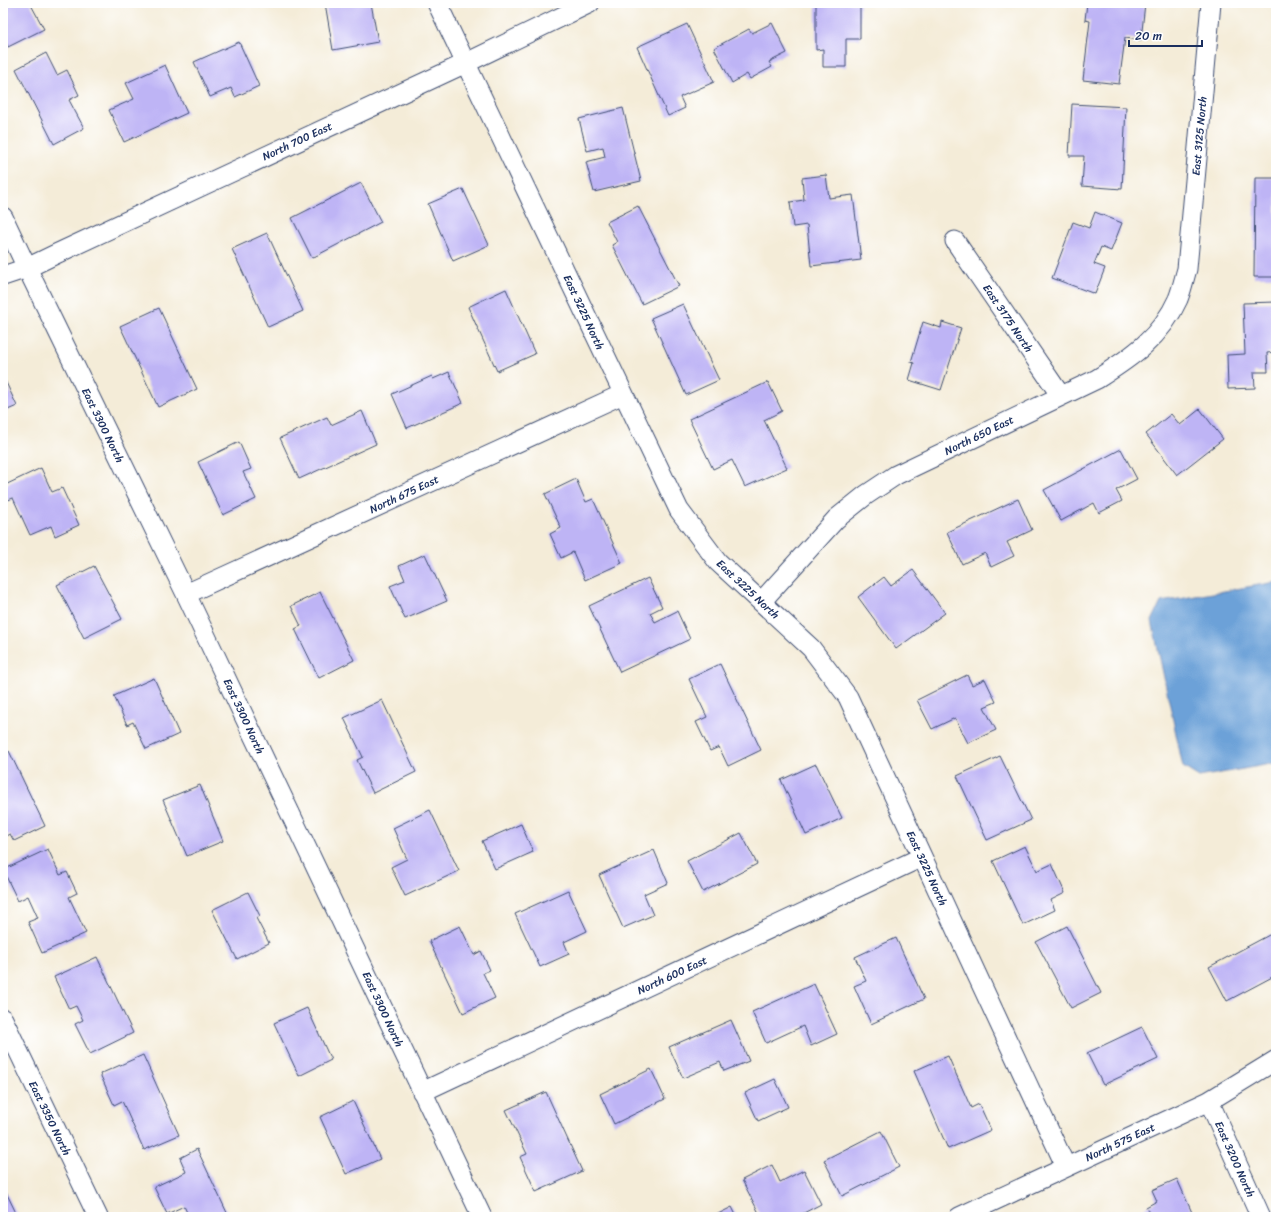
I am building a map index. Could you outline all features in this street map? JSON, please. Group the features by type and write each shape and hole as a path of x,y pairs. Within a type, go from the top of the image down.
{"street":[{"name":"East 3225 North","path":"437,3 679,510 718,562 811,648 848,697 1066,1167"},
{"name":"North 700 East","path":"3,276 26,268 466,63 590,3"},
{"name":"East 3125 North","path":"1187,269 1211,3"},
{"name":"East 3300 North","path":"3,217 26,268 186,594 482,1217"},
{"name":"East 3175 North","path":"955,241 1061,396"},
{"name":"North 650 East","path":"761,602 836,519 866,495 896,476 1097,378 1124,362 1146,345 1163,326 1178,298 1187,269"},
{"name":"North 675 East","path":"186,594 623,394"},
{"name":"North 600 East","path":"422,1092 922,858"},
{"name":"East 3350 North","path":"3,1019 98,1217"},
{"name":"North 575 East","path":"959,1217 1209,1101 1276,1060"},
{"name":"East 3200 North","path":"1209,1101 1261,1217"}],"water":[{"path":"1276,582 1276,763 1199,777 1183,767 1152,621 1161,602"}],"building":[{"path":"3,3 30,3 44,29 8,47 3,36"},
{"path":"325,3 371,3 378,42 333,50"},
{"path":"816,3 860,3 860,39 846,39 846,67 823,67 823,49 816,50"},
{"path":"1087,3 1145,3 1141,40 1125,38 1119,84 1083,80 1090,21 1085,20"},
{"path":"772,23 787,53 769,62 772,67 750,79 747,74 732,83 714,48 749,29 752,33"},
{"path":"687,24 714,82 680,97 685,108 668,116 637,47"},
{"path":"239,42 259,86 235,97 231,88 210,97 194,62"},
{"path":"46,53 57,75 67,70 79,95 69,100 84,128 54,144 16,69"},
{"path":"165,65 187,113 124,142 109,110 134,99 126,83"},
{"path":"1274,69 1276,69 1276,114 1275,114"},
{"path":"1072,104 1126,107 1122,189 1082,186 1084,156 1069,156"},
{"path":"623,108 641,181 594,192 586,162 605,157 603,147 587,151 579,119"},
{"path":"826,175 829,198 853,195 861,260 811,266 807,225 793,227 790,202 804,200 802,178"},
{"path":"1255,178 1276,178 1276,277 1254,277"},
{"path":"361,183 381,222 312,258 292,218"},
{"path":"463,189 489,245 453,261 428,204"},
{"path":"638,206 679,286 642,304 612,245 617,242 607,222"},
{"path":"1095,212 1122,223 1111,251 1101,247 1094,264 1105,268 1095,294 1052,278 1073,222 1089,228"},
{"path":"267,233 303,311 268,327 232,249"},
{"path":"506,289 535,354 497,371 468,307"},
{"path":"1276,302 1276,352 1267,353 1268,372 1254,372 1255,388 1228,389 1227,355 1245,354 1243,303"},
{"path":"683,304 719,380 686,395 651,318"},
{"path":"159,308 197,389 158,407 120,326"},
{"path":"923,322 941,328 942,322 961,328 941,390 909,380 914,363 911,362"},
{"path":"449,372 463,403 407,428 392,394 432,376 433,379"},
{"path":"3,376 17,406 3,412"},
{"path":"768,382 782,411 764,420 787,468 745,487 732,460 713,469 689,419"},
{"path":"1200,409 1223,439 1177,475 1146,434 1171,414 1180,425"},
{"path":"362,411 376,444 299,479 280,438 327,417 331,425"},
{"path":"239,442 251,469 243,472 256,499 223,515 198,462"},
{"path":"1121,449 1137,479 1116,490 1122,501 1099,513 1094,503 1061,521 1044,490"},
{"path":"41,468 52,492 62,488 79,525 55,536 51,526 30,535 13,498 6,501 3,494 3,486"},
{"path":"576,479 586,502 593,499 622,563 585,580 573,552 561,558 550,534 561,528 545,494"},
{"path":"1018,499 1032,530 1007,542 1014,556 991,567 985,553 962,564 947,532"},
{"path":"425,554 447,601 405,619 390,586 405,580 399,566"},
{"path":"94,566 122,619 84,638 57,585"},
{"path":"913,570 945,613 896,649 858,597 884,577 891,586"},
{"path":"648,578 662,607 650,613 655,622 677,611 690,639 620,672 589,606"},
{"path":"320,592 354,660 319,678 295,629 301,626 291,606"},
{"path":"720,664 761,750 728,766 719,747 710,751 696,722 707,717 689,679"},
{"path":"967,675 972,685 985,679 996,702 984,707 996,730 968,743 955,718 932,729 917,700"},
{"path":"154,678 179,734 146,749 133,722 127,725 114,696"},
{"path":"382,700 416,772 373,793 357,760 363,757 344,718"},
{"path":"9,751 45,826 14,841 10,834 3,837 3,754"},
{"path":"1000,756 1031,820 987,840 957,776"},
{"path":"816,764 842,818 806,835 781,780"},
{"path":"200,785 223,841 187,856 163,800"},
{"path":"430,810 459,871 405,896 391,867 407,859 393,828"},
{"path":"521,824 533,852 495,869 482,841"},
{"path":"741,833 757,864 703,892 687,861"},
{"path":"1025,846 1037,871 1052,864 1065,893 1051,900 1055,910 1023,925 993,861"},
{"path":"48,849 60,875 67,872 77,893 69,897 86,933 42,953 28,922 38,918 28,896 18,901 3,870"},
{"path":"654,850 668,883 644,894 653,915 623,928 599,875"},
{"path":"568,890 587,931 564,942 569,954 540,967 515,914"},
{"path":"248,892 260,916 256,918 269,943 237,959 212,910"},
{"path":"460,926 474,955 481,951 490,970 483,973 495,998 463,1013 429,941"},
{"path":"1067,926 1101,993 1071,1008 1036,942"},
{"path":"1271,934 1276,944 1276,975 1227,1001 1209,967"},
{"path":"896,938 924,999 871,1024 854,986 866,981 855,957"},
{"path":"97,957 133,1033 90,1054 75,1024 83,1020 76,1006 69,1009 54,977"},
{"path":"814,984 837,1034 811,1046 803,1026 766,1043 752,1012"},
{"path":"307,1008 331,1060 299,1076 274,1023"},
{"path":"731,1020 749,1061 724,1071 720,1062 683,1078 669,1047"},
{"path":"1142,1027 1158,1059 1103,1085 1087,1053"},
{"path":"143,1055 179,1135 144,1150 122,1101 114,1105 100,1074"},
{"path":"948,1056 971,1108 979,1104 991,1130 948,1149 914,1071"},
{"path":"651,1069 665,1099 614,1124 600,1094"},
{"path":"775,1079 788,1107 758,1121 745,1093"},
{"path":"546,1092 582,1171 536,1192 520,1157 527,1154 506,1110"},
{"path":"353,1101 380,1159 346,1174 320,1117"},
{"path":"881,1131 899,1167 842,1196 824,1160"},
{"path":"197,1149 229,1217 189,1217 184,1206 167,1214 154,1187 186,1172 180,1158"},
{"path":"772,1165 780,1182 804,1170 821,1204 796,1217 761,1217 742,1180"},
{"path":"1177,1179 1194,1217 1151,1217 1146,1207 1157,1201 1152,1190"},
{"path":"3,1186 18,1217 3,1217"},
{"path":"732,1207 737,1217 712,1217"}]}
